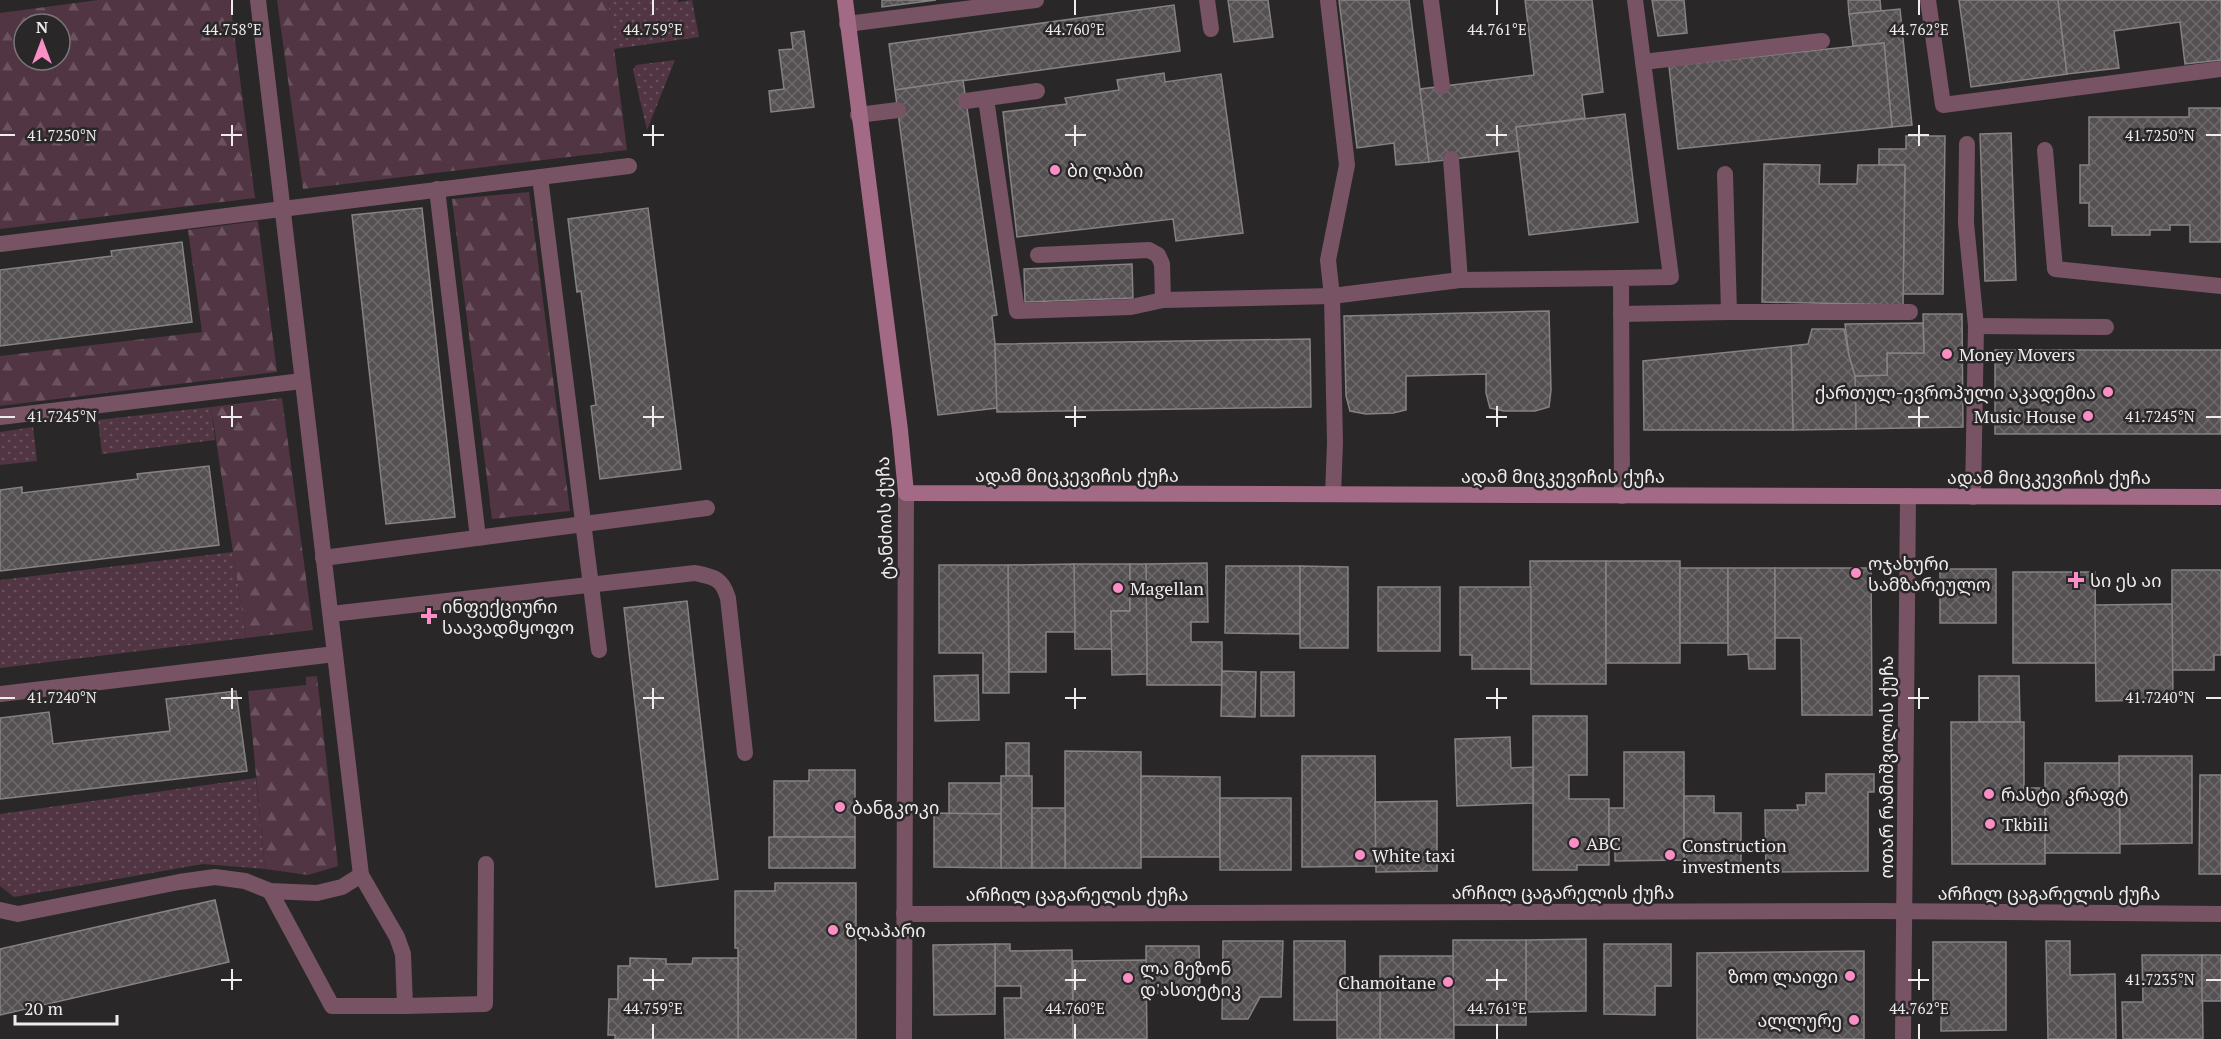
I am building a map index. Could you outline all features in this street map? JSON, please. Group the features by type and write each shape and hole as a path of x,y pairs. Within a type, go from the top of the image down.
{"main road":[{"name":"ტანძიის ქუჩა","path":"844,0 900,430 906,493"},
{"name":"ადამ მიცკევიჩის ქუჩა","path":"906,493 2221,497"}],"street":[{"path":"258,0 361,875 398,937 403,954 405,1005"},
{"path":"848,24 1036,0"},
{"path":"1207,0 1210,29"},
{"path":"1328,0 1347,165 1328,260 1332,296 1335,443 1333,494"},
{"path":"986,99 1017,311 1131,307 1163,300 1332,296 1460,280 1671,277 1635,0"},
{"path":"1928,0 1943,105 2221,69"},
{"path":"1431,1 1442,86"},
{"path":"1643,62 1822,41"},
{"path":"966,102 1037,91"},
{"path":"858,115 898,110"},
{"path":"1967,144 1966,223 1976,326 1973,497"},
{"path":"2045,150 2055,269 2221,286"},
{"path":"1451,159 1460,280"},
{"path":"0,244 628,166"},
{"path":"1725,174 1729,312"},
{"path":"540,177 599,650"},
{"path":"437,189 478,538"},
{"path":"1038,255 1149,250 1158,255 1162,264 1163,300"},
{"path":"1621,278 1622,495"},
{"path":"1621,314 1910,312"},
{"path":"1976,326 2106,327"},
{"path":"0,417 302,381"},
{"name":"ტანძიის ქუჩა","path":"904,1039 906,493"},
{"name":"ოთარ რამიშვილის ქუჩა","path":"1903,1039 1908,496"},
{"path":"323,558 707,508"},
{"path":"331,614 695,573 714,577 724,587 728,598 745,753"},
{"path":"0,694 335,654"},
{"path":"270,891 332,1006 485,1004 486,864"},
{"path":"0,910 18,914 215,877 245,880 270,891 316,893 342,887 361,875"},
{"name":"არჩილ ცაგარელის ქუჩა","path":"904,914 1904,912 2221,914"}],"green space":[{"path":"98,0 230,0 255,198 0,229 0,13"},
{"path":"277,0 608,0 627,150 303,189"},
{"path":"608,0 678,0 678,2 692,0 699,37 614,49"},
{"path":"675,60 647,130 633,70 636,65"},
{"path":"529,192 570,511 492,519 452,199"},
{"path":"258,221 277,372 0,406 0,356 202,332 188,230"},
{"path":"282,398 313,630 246,638 211,407"},
{"path":"211,407 215,440 102,454 98,420"},
{"path":"33,427 37,461 0,465 0,432"},
{"path":"233,552 246,638 0,668 0,580"},
{"path":"317,676 338,866 308,875 265,869 248,691 306,685 306,677"},
{"path":"256,778 265,869 203,864 14,897 0,886 0,814"}],"building":[{"path":"882,0 936,0 882,7"},
{"path":"1228,0 1268,0 1273,37 1234,42"},
{"path":"1339,0 1409,0 1429,162 1396,165 1394,143 1357,148"},
{"path":"1525,0 1592,0 1603,92 1582,95 1585,118 1516,127 1519,151 1429,162 1420,89 1534,75"},
{"path":"1652,0 1684,0 1687,33 1658,36"},
{"path":"1848,0 1880,0 1881,11 1849,14"},
{"path":"1959,0 2058,0 2067,74 1971,87"},
{"path":"2058,0 2221,0 2221,60 2185,64 2180,22 2114,31 2119,68 2067,74"},
{"path":"1174,5 1180,51 895,90 889,44"},
{"path":"1900,9 1912,125 1892,127 1884,43 1853,46 1849,14"},
{"path":"804,31 814,107 771,112 769,91 784,89 779,50 793,49 791,33"},
{"path":"1884,43 1892,127 1678,149 1669,66"},
{"path":"1164,73 1165,82 1221,74 1243,233 1176,241 1173,219 1017,237 1003,112 1067,104 1065,98 1119,90 1117,80"},
{"path":"963,80 997,315 992,316 997,408 938,415 895,90"},
{"path":"2189,108 2221,108 2221,242 2190,242 2190,225 2170,225 2170,230 2150,230 2150,235 2112,235 2112,226 2089,226 2089,203 2080,203 2080,165 2089,165 2089,117 2189,117"},
{"path":"1625,114 1638,222 1529,235 1516,127"},
{"path":"2011,133 2016,280 1985,281 1980,134"},
{"path":"1906,136 1945,136 1943,294 1903,294 1905,165 1879,165 1879,149 1906,149"},
{"path":"1764,164 1820,165 1819,184 1857,184 1858,165 1905,165 1903,305 1762,302"},
{"path":"422,208 455,517 386,524 352,215"},
{"path":"648,208 681,469 600,479 591,406 596,405 581,291 577,292 568,219"},
{"path":"182,242 192,322 0,346 0,270 112,256 111,251"},
{"path":"1132,264 1133,298 1025,302 1024,269"},
{"path":"1549,311 1551,390 1549,407 1535,411 1504,411 1490,408 1486,393 1486,374 1406,376 1406,410 1366,414 1350,411 1346,396 1344,316"},
{"path":"1923,314 1962,314 1963,427 1856,429 1855,376 1887,375 1887,353 1924,353"},
{"path":"1923,323 1924,353 1887,353 1887,375 1855,376 1849,356 1845,324"},
{"path":"1812,329 1844,329 1855,376 1856,429 1793,430 1791,346 1808,344"},
{"path":"1310,339 1311,407 997,412 995,344"},
{"path":"1791,346 1793,430 1644,430 1643,361"},
{"name":"ქართულ-ევროპული აკადემია","path":"1995,350 2221,350 2221,434 1995,434"},
{"path":"209,466 219,545 0,571 0,490 22,487 22,493 138,479 137,474"},
{"path":"1530,561 1606,561 1606,684 1531,684"},
{"path":"1606,561 1680,561 1680,663 1606,663"},
{"path":"1207,563 1208,622 1191,622 1191,642 1222,642 1222,685 1147,685 1146,564"},
{"path":"1074,564 1130,564 1130,611 1111,611 1112,649 1075,649"},
{"path":"1074,564 1075,632 1046,632 1046,672 1009,672 1008,565"},
{"path":"1130,564 1146,564 1147,674 1112,675 1111,611 1130,611"},
{"path":"939,565 1008,565 1009,693 983,693 983,653 939,653"},
{"path":"1226,566 1300,566 1300,634 1225,633"},
{"path":"1300,566 1348,567 1348,648 1300,648"},
{"path":"1680,568 1728,568 1728,643 1680,643"},
{"path":"1728,568 1775,568 1775,669 1749,669 1748,654 1728,655"},
{"path":"1775,568 1871,568 1872,715 1802,715 1801,638 1775,638"},
{"path":"1940,569 1996,569 1996,623 1940,623"},
{"path":"2172,570 2221,570 2221,655 2214,655 2214,670 2172,670"},
{"path":"2013,572 2095,572 2096,663 2013,663"},
{"path":"1378,587 1440,587 1440,651 1378,651"},
{"path":"1460,587 1531,587 1531,669 1472,669 1472,655 1460,655"},
{"path":"687,601 718,879 656,887 624,608"},
{"path":"2172,604 2173,700 2096,701 2095,605"},
{"path":"1222,671 1256,672 1255,717 1221,716"},
{"path":"1261,672 1294,672 1294,716 1261,716"},
{"path":"978,675 979,720 935,721 934,676"},
{"path":"1979,676 2019,676 2020,722 1979,722"},
{"path":"236,691 247,771 0,799 0,718 49,712 53,744 170,731 166,699"},
{"path":"1533,716 1587,716 1587,775 1569,775 1569,799 1609,799 1609,865 1577,865 1577,870 1533,870"},
{"path":"1951,722 2024,722 2024,788 2045,788 2045,864 1952,864"},
{"path":"1510,737 1511,768 1533,767 1533,803 1457,806 1455,739"},
{"path":"1006,743 1029,743 1029,776 1006,776"},
{"path":"1065,751 1141,752 1141,868 1065,868"},
{"path":"1624,752 1684,752 1684,860 1615,861 1615,847 1609,847 1609,808 1624,808"},
{"path":"1302,756 1375,756 1376,866 1302,867"},
{"path":"2119,756 2192,756 2192,843 2120,844"},
{"path":"2045,763 2119,763 2120,853 2045,853"},
{"path":"809,770 855,770 855,837 774,837 774,781 809,781"},
{"path":"1826,774 1874,774 1874,792 1868,792 1868,871 1766,872 1765,810 1798,810 1797,805 1806,805 1806,793 1826,793"},
{"path":"2200,775 2221,775 2221,874 2199,874"},
{"path":"1001,776 1032,776 1032,868 1001,868"},
{"path":"1141,776 1220,777 1220,857 1141,857"},
{"path":"949,783 1001,783 1001,814 949,814"},
{"path":"1684,796 1714,796 1714,813 1741,813 1741,872 1684,872"},
{"path":"1220,798 1291,798 1291,870 1220,870"},
{"path":"1437,801 1437,871 1376,872 1375,802"},
{"path":"1032,808 1065,808 1065,868 1032,868"},
{"path":"934,813 1001,814 1001,868 934,867"},
{"path":"769,837 855,837 855,868 769,868"},
{"path":"775,883 856,883 856,1039 738,1039 738,948 735,948 735,891 775,891"},
{"path":"215,900 229,962 0,1015 0,949"},
{"path":"1586,939 1586,1011 1526,1012 1526,940"},
{"path":"1453,940 1526,940 1526,1025 1453,1025"},
{"path":"1223,941 1283,941 1281,997 1260,997 1248,1019 1222,1019"},
{"path":"1294,941 1345,941 1345,990 1337,990 1337,1020 1294,1020"},
{"path":"2046,941 2070,941 2070,975 2115,974 2116,1039 2048,1039"},
{"path":"1933,942 2006,942 2006,1030 1941,1031 1941,1006 1933,1006"},
{"path":"995,944 1010,944 1010,951 1072,950 1073,1039 1005,1039 1004,998 1021,998 1021,986 995,986"},
{"path":"995,944 995,1014 934,1015 933,945"},
{"path":"1604,944 1671,944 1671,986 1655,986 1655,1015 1604,1014"},
{"path":"1146,946 1199,946 1200,993 1146,993"},
{"path":"1864,951 1864,1039 1697,1039 1697,953"},
{"path":"2142,955 2202,955 2203,1039 2123,1039 2122,1002 2143,1002"},
{"path":"2202,955 2221,955 2221,1001 2202,1001"},
{"path":"1380,956 1453,956 1454,1039 1380,1039"},
{"path":"630,958 666,959 666,964 692,964 693,958 738,958 738,1039 615,1039 615,1035 608,1035 609,999 618,999 618,966 630,966"},
{"path":"1146,960 1147,1039 1073,1039 1073,961"},
{"path":"1337,990 1380,990 1380,1039 1337,1039"}],"place":[{"name":"ბი ლაბი","path":"1055,170"},
{"name":"Money Movers","path":"1947,354"},
{"name":"ქართულ-ევროპული აკადემია","path":"2108,392"},
{"name":"Music House","path":"2088,416"},
{"name":"ოჯახური სამზარეულო","path":"1856,573"},
{"name":"სი ეს აი","path":"2076,580"},
{"name":"Magellan","path":"1118,588"},
{"name":"ინფექციური საავადმყოფო","path":"429,616"},
{"name":"რასტი კრაფტ","path":"1989,794"},
{"name":"ბანგკოკი","path":"840,807"},
{"name":"Tkbili","path":"1990,824"},
{"name":"ABC","path":"1574,843"},
{"name":"White taxi","path":"1360,855"},
{"name":"Construction investments","path":"1670,855"},
{"name":"ზღაპარი","path":"833,930"},
{"name":"ზოო ლაიფი","path":"1850,976"},
{"name":"ლა მეზონ დ'ასთეტიკ","path":"1128,978"},
{"name":"Chamoitane","path":"1448,982"},
{"name":"ალლურე","path":"1854,1020"}]}
